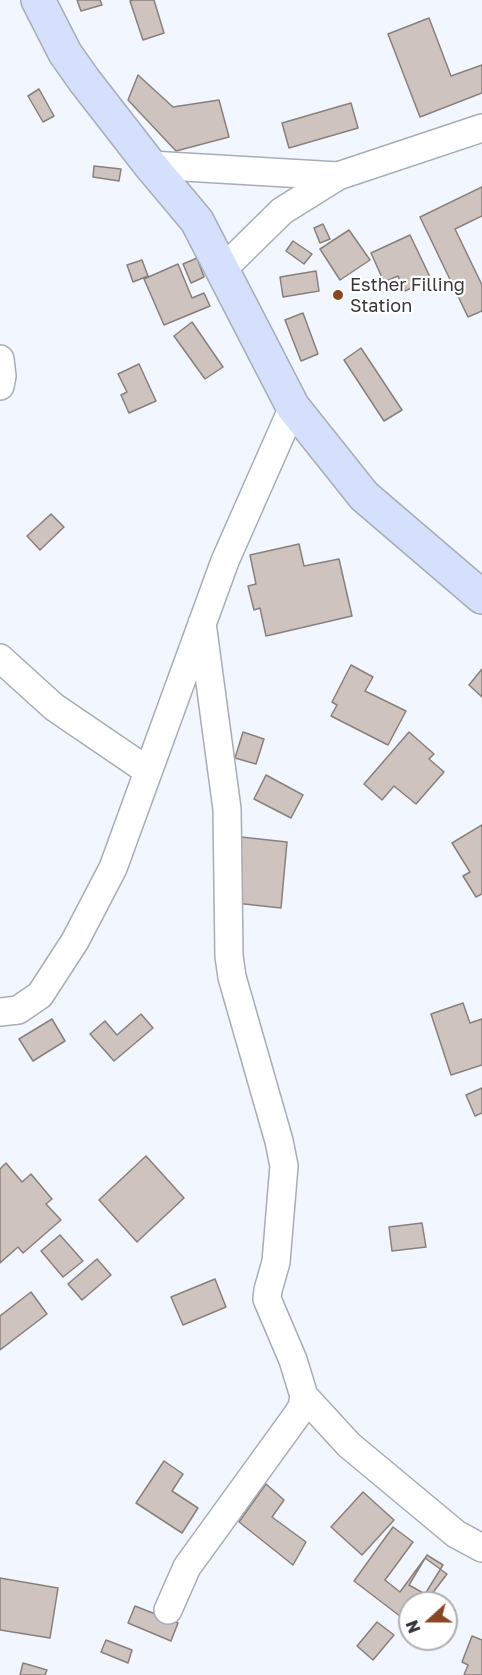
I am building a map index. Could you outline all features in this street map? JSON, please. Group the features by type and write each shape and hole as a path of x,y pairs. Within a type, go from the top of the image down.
{"street":[{"path":"38,0 65,53 150,165 197,221 293,407 364,496 482,597"},
{"path":"223,269 282,211 338,176 482,128"},
{"path":"150,165 338,176"},
{"path":"0,360 2,376 0,386"},
{"path":"0,1012 18,1010 39,995 75,940 113,868 225,561 293,407"},
{"path":"168,1610 187,1567 297,1415 302,1407 303,1396 292,1360 267,1299 276,1262 284,1166 235,987 229,956 227,809 202,623"},
{"path":"0,658 54,707 148,771"},
{"path":"303,1396 349,1445 456,1534 482,1548"}],"building":[{"path":"77,0 100,0 102,5 81,11"},
{"path":"154,0 164,33 143,40 130,1"},
{"path":"429,18 451,76 482,65 482,93 420,117 388,34"},
{"path":"138,75 173,107 219,100 229,137 176,151 128,100"},
{"path":"39,89 54,116 43,122 28,96"},
{"path":"351,103 358,128 289,148 282,123"},
{"path":"94,166 121,169 119,181 93,177"},
{"path":"482,187 482,216 455,229 482,285 482,311 468,317 420,217"},
{"path":"323,224 330,239 320,243 314,228"},
{"path":"349,230 370,260 340,280 320,249"},
{"path":"410,235 431,279 405,291 398,276 384,282 371,253"},
{"path":"293,241 312,254 304,264 286,251"},
{"path":"197,258 204,277 191,283 183,264"},
{"path":"142,260 148,276 133,282 127,265"},
{"path":"178,264 192,298 204,293 210,306 164,325 144,279"},
{"path":"316,271 319,291 283,297 280,277"},
{"path":"303,313 318,354 301,361 285,320"},
{"path":"192,322 223,367 205,379 174,336"},
{"path":"361,348 402,410 384,421 344,360"},
{"path":"139,364 156,401 129,413 121,395 127,392 118,374"},
{"path":"51,514 64,527 40,550 27,536"},
{"path":"299,544 304,566 339,559 352,616 266,636 260,608 254,610 248,586 256,584 250,555"},
{"path":"351,665 373,677 365,691 406,711 388,745 331,716 337,705 332,702"},
{"path":"482,669 482,697 469,685"},
{"path":"243,732 264,739 256,764 235,758"},
{"path":"409,732 434,754 429,759 444,772 416,804 394,786 382,800 364,784"},
{"path":"266,775 303,795 291,818 254,799"},
{"path":"482,825 482,894 476,897 463,876 470,872 452,843"},
{"path":"241,837 287,842 281,908 235,903"},
{"path":"463,1003 470,1023 482,1019 482,1065 451,1075 431,1014"},
{"path":"141,1014 153,1028 114,1061 90,1034 105,1021 117,1035"},
{"path":"52,1019 65,1041 33,1061 19,1039"},
{"path":"482,1088 482,1113 475,1116 466,1095"},
{"path":"146,1156 184,1198 137,1242 99,1200"},
{"path":"6,1163 22,1182 31,1174 52,1199 46,1204 61,1220 23,1253 18,1247 0,1263 0,1169"},
{"path":"422,1223 426,1247 392,1251 389,1227"},
{"path":"60,1235 83,1261 63,1277 41,1251"},
{"path":"97,1259 111,1275 82,1300 68,1284"},
{"path":"215,1279 226,1307 183,1325 171,1297"},
{"path":"31,1292 47,1314 0,1350 0,1316"},
{"path":"164,1461 183,1474 172,1491 198,1508 182,1533 136,1503"},
{"path":"266,1484 284,1500 272,1517 306,1542 293,1565 239,1522"},
{"path":"363,1492 394,1520 362,1555 331,1527"},
{"path":"393,1527 413,1542 385,1580 399,1591 398,1615 354,1581"},
{"path":"427,1555 443,1565 427,1591 420,1591 409,1585"},
{"path":"425,1558 447,1574 434,1591 401,1591"},
{"path":"0,1578 58,1588 50,1638 0,1630"},
{"path":"135,1606 178,1623 171,1641 128,1623"},
{"path":"377,1622 394,1635 373,1660 357,1646"},
{"path":"472,1636 482,1640 482,1675 464,1675 468,1665 462,1662"},
{"path":"106,1640 132,1650 128,1663 101,1652"},
{"path":"23,1663 47,1670 45,1675 20,1675"}],"place":[{"name":"Esther Filling Station","path":"338,295"}]}
